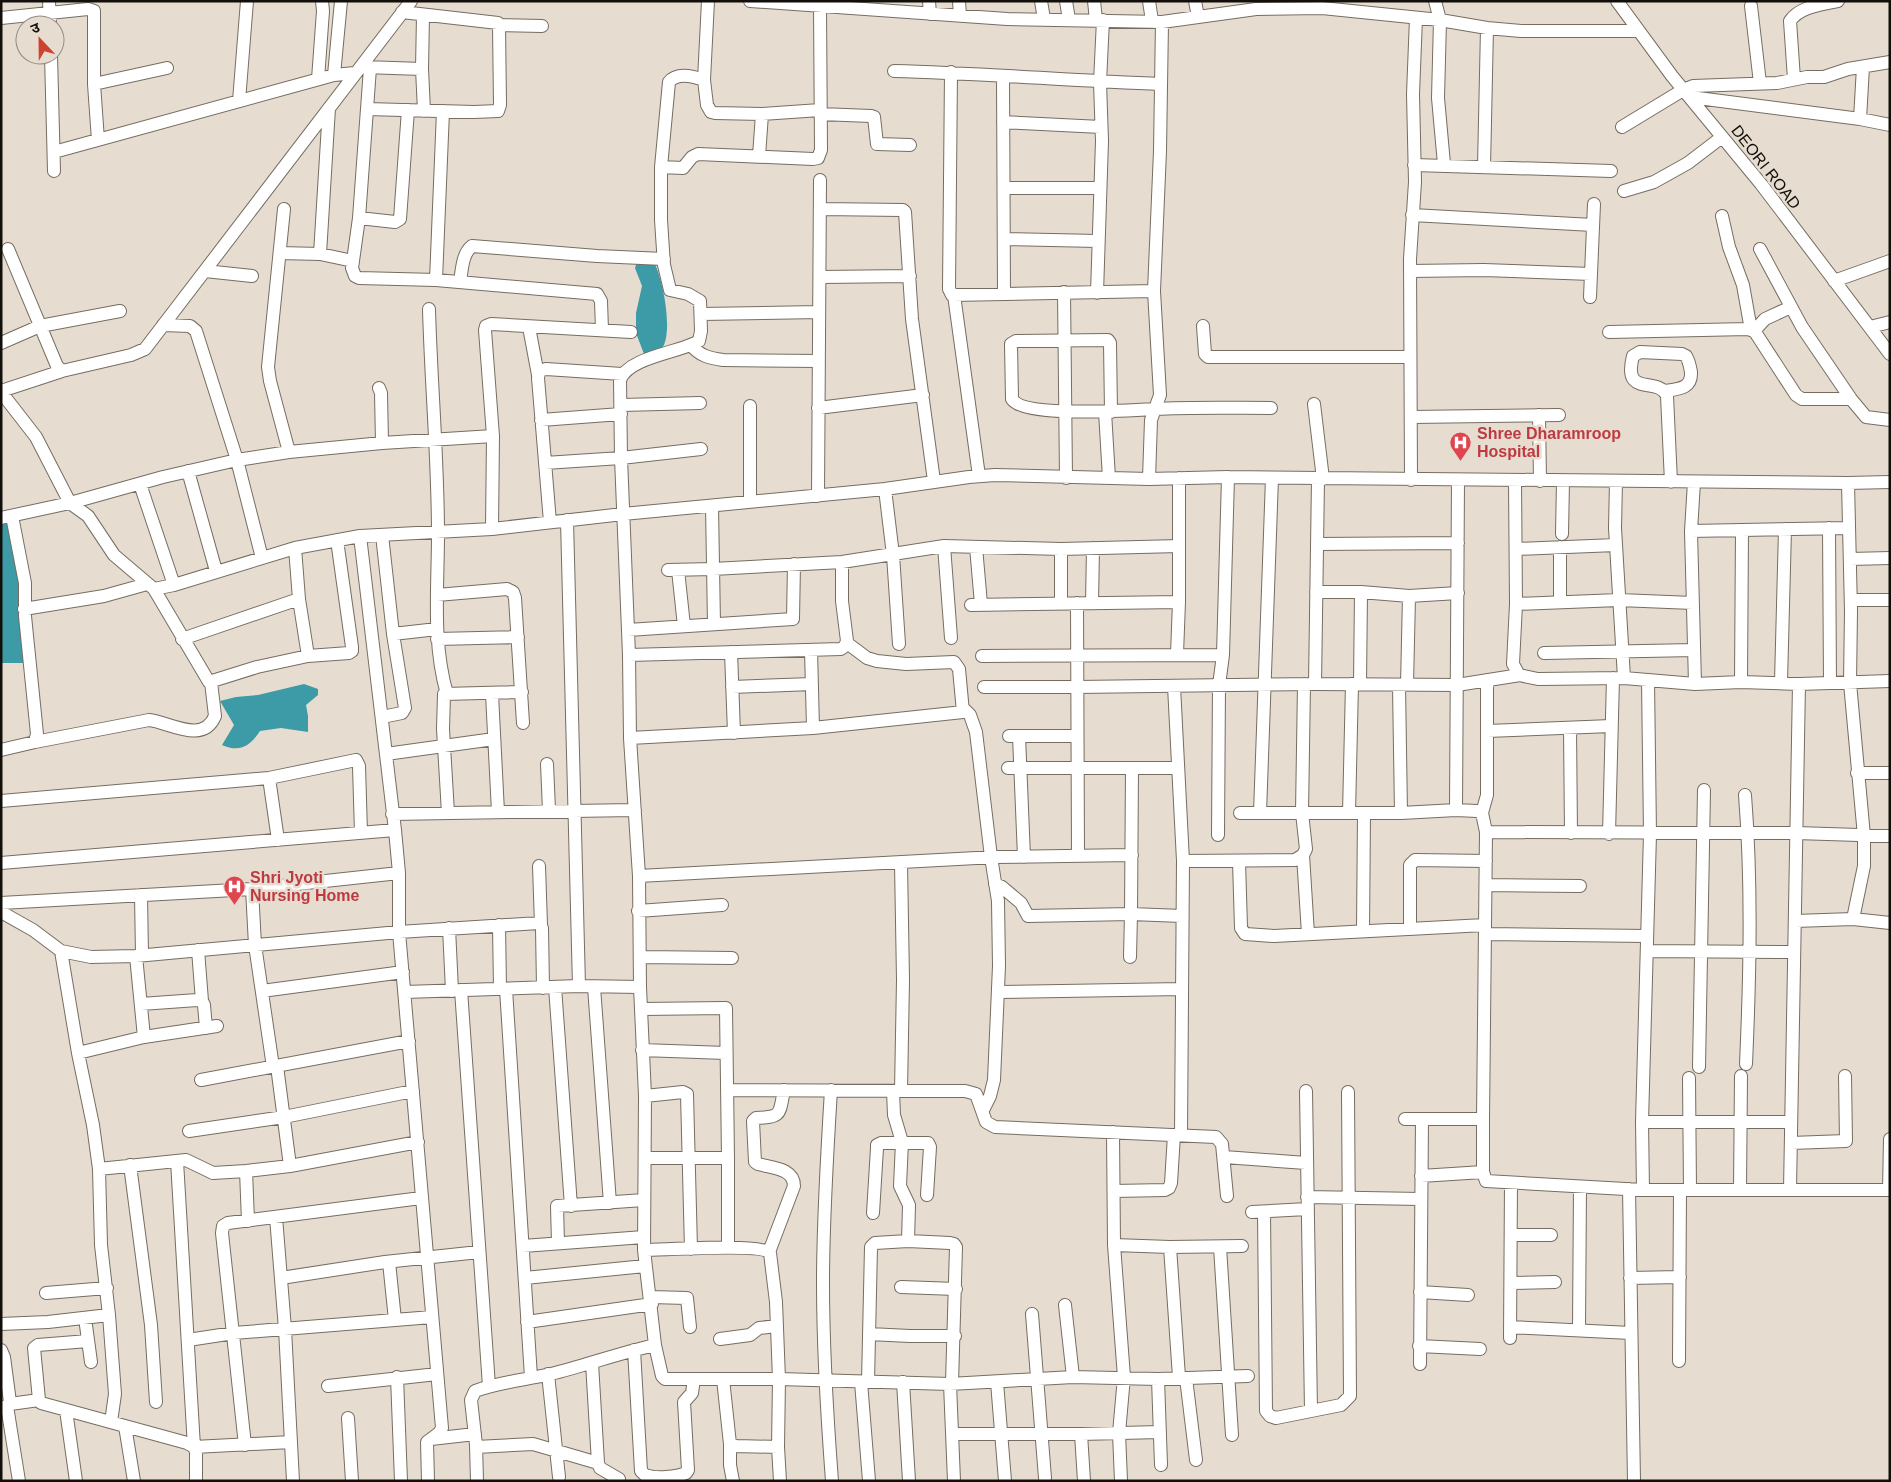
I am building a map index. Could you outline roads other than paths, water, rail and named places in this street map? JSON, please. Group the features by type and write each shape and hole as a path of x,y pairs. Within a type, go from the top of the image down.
{"street":[{"path":"239,101 247,1"},
{"path":"318,79 323,11 322,1"},
{"path":"334,75 341,1"},
{"path":"1,750 149,720 182,730 202,728 209,725 215,716 211,682 207,680 151,587 114,555 88,516 70,503 36,437 6,407 1,392 62,371 142,351 148,347 411,1"},
{"path":"708,1 704,80 707,105 711,112 762,114 820,112 871,116 874,117 876,122 877,144 910,145"},
{"path":"750,1 820,7 892,6 930,14 1008,19 1157,22 1198,17 1256,5 1321,5 1521,31 1639,31"},
{"path":"929,1 930,14"},
{"path":"959,1 960,16"},
{"path":"1041,1 1044,19"},
{"path":"1066,1 1069,20"},
{"path":"1094,1 1100,20 1101,127 1097,293"},
{"path":"1149,1 1157,22 1161,84 1154,292 1160,395 1151,420 1149,479"},
{"path":"1195,1 1198,17"},
{"path":"1377,1 1380,14"},
{"path":"1435,1 1440,20 1438,98 1444,164"},
{"name":"DEORI ROAD","path":"1617,1 1687,93 1761,184 1890,354"},
{"path":"1794,79 1790,21 1794,15 1805,9 1838,1"},
{"path":"1751,6 1760,83"},
{"path":"661,167 683,168 692,157 698,154 818,158 821,150 820,7"},
{"path":"1,18 88,9 94,11 94,84 98,140"},
{"path":"402,12 498,23 499,25 542,26"},
{"path":"423,15 422,69 424,110"},
{"path":"1411,480 1410,271 1416,18"},
{"path":"367,109 494,112 500,109 499,25"},
{"path":"1484,167 1487,28"},
{"path":"1622,127 1687,93 1693,86 1777,83 1794,79 1824,77 1848,69 1890,62"},
{"path":"51,65 54,171"},
{"path":"1860,119 1863,67"},
{"path":"94,84 168,68"},
{"path":"361,69 367,109 353,272 359,278 436,280 597,294 601,301 602,330"},
{"path":"54,152 334,75 361,69 422,69"},
{"path":"894,71 950,72 1161,84"},
{"path":"950,72 950,289 952,295 954,295 979,476"},
{"path":"538,375 541,370 546,369 622,374 640,362 699,341 701,304 697,298 670,290 664,259 661,167 669,82 673,77 678,76 704,80"},
{"path":"1003,76 1004,294"},
{"path":"1687,93 1890,125"},
{"path":"320,254 329,108"},
{"path":"359,218 395,222 400,219 408,110"},
{"path":"436,280 443,111"},
{"path":"759,156 762,114"},
{"path":"1003,122 1101,127"},
{"path":"1624,191 1654,182 1688,163 1722,137"},
{"path":"1414,164 1611,171"},
{"path":"818,496 820,180"},
{"path":"1004,188 1100,188"},
{"path":"1590,297 1594,204"},
{"path":"284,209 268,367 289,452"},
{"path":"820,209 903,210 906,214 912,319 934,481"},
{"path":"1412,215 1593,225"},
{"path":"1722,216 1729,247 1743,285 1752,330 1796,395 1802,399 1851,399"},
{"path":"1004,239 1098,241"},
{"path":"460,282 464,260 468,249 472,246 597,256 664,259"},
{"path":"8,249 57,366 62,371"},
{"path":"1760,250 1802,327 1851,399 1866,418 1890,420"},
{"path":"280,253 320,254 353,261"},
{"path":"1834,281 1890,261"},
{"path":"1410,271 1484,270 1591,274"},
{"path":"205,272 252,276"},
{"path":"820,277 910,276"},
{"path":"1064,292 1066,478"},
{"path":"954,295 1154,292"},
{"path":"1609,332 1752,330 1773,314 1791,307"},
{"path":"429,309 438,533 437,634 447,694"},
{"path":"1,343 40,326 120,311"},
{"path":"701,314 819,312"},
{"path":"1870,327 1890,322"},
{"path":"492,529 493,436 486,326 490,324 631,332"},
{"path":"163,325 190,326 196,331 237,460 262,558"},
{"path":"1203,326 1205,354 1210,357 1410,357"},
{"path":"529,327 538,375 550,522"},
{"path":"1109,478 1108,412 1109,341 1106,339 1016,341 1010,347 1012,399 1018,405 1064,411 1108,412 1155,409 1271,408"},
{"path":"691,345 698,354 723,360 819,361"},
{"path":"1665,391 1681,388 1690,382 1690,366 1686,356 1682,354 1640,352 1633,356 1632,375 1634,381 1638,384 1660,388 1665,391 1667,396 1671,482"},
{"path":"622,374 620,380 621,458 629,655 630,738 639,876 640,987 645,1096 644,1250 655,1345 663,1378 951,1383 1073,1378 1158,1379 1248,1376"},
{"path":"379,388 381,393 382,443"},
{"path":"818,408 922,395"},
{"path":"541,420 700,402"},
{"path":"1308,934 1303,856 1306,849 1302,813 1321,479 1314,404"},
{"path":"750,406 750,502"},
{"path":"1539,415 1540,481"},
{"path":"1410,417 1559,415"},
{"path":"34,742 37,734 24,609 25,583 7,517 70,503 188,471 237,460 289,452 382,443 493,436"},
{"path":"545,463 621,458 701,449"},
{"path":"188,471 216,571"},
{"path":"24,609 151,587 174,585 294,548 360,536 492,529 623,514 885,490 934,481 979,476 1848,484 1890,482"},
{"path":"1218,835 1219,685 1223,654 1228,477"},
{"path":"1177,654 1180,546 1179,478"},
{"path":"1260,813 1272,478"},
{"path":"1456,810 1458,480"},
{"path":"1515,481 1516,604 1514,664 1516,672 1520,675"},
{"path":"1562,534 1563,481"},
{"path":"1609,834 1611,726 1622,652 1616,545 1616,481"},
{"path":"1694,482 1692,530 1695,684"},
{"path":"140,484 174,585"},
{"path":"1848,484 1851,600 1850,683 1864,836 1864,866 1853,919"},
{"path":"885,490 893,555 899,644"},
{"path":"712,506 714,624"},
{"path":"567,520 579,986"},
{"path":"1829,528 1830,683"},
{"path":"1692,530 1849,528"},
{"path":"1781,682 1784,529"},
{"path":"1741,682 1742,530"},
{"path":"360,536 399,873 399,932 442,1428 440,1434 427,1442 428,1481"},
{"path":"382,536 393,634 405,710 402,713 382,717"},
{"path":"211,682 257,666 308,656 349,653 352,651 337,540"},
{"path":"1317,544 1458,543"},
{"path":"1516,549 1616,545"},
{"path":"684,626 673,570 842,562 944,546 1061,549 1180,546"},
{"path":"944,546 951,638"},
{"path":"976,547 976,604 1179,602"},
{"path":"1560,547 1560,602"},
{"path":"294,548 299,599 308,656"},
{"path":"1092,603 1094,548"},
{"path":"1061,549 1061,603"},
{"path":"1850,559 1890,558"},
{"path":"842,562 842,601 847,643 867,658 877,661 906,664 954,662 959,669 964,709 970,715 976,732 990,857 998,901 998,992 993,1087 982,1110"},
{"path":"628,630 793,620 794,564"},
{"path":"437,595 510,590 513,592 518,637 523,723"},
{"path":"1316,592 1361,592 1409,596 1458,593"},
{"path":"1349,813 1361,592"},
{"path":"1401,813 1403,685 1409,596"},
{"path":"182,639 299,599"},
{"path":"1516,604 1619,600 1693,603"},
{"path":"1851,600 1890,600"},
{"path":"1077,603 1078,856"},
{"path":"393,634 518,637"},
{"path":"629,655 841,649 847,643"},
{"path":"811,650 813,728"},
{"path":"1544,653 1694,650"},
{"path":"730,652 734,732"},
{"path":"982,656 1223,654"},
{"path":"984,687 1077,688 1266,684 1457,685 1520,675 1538,679 1618,678 1695,684 1781,682 1799,684 1890,681"},
{"path":"1487,680 1487,795 1482,813 1486,832 1483,1119 1483,1172 1486,1181 1511,1184 1643,1190 1889,1190 1890,1139"},
{"path":"1643,1190 1642,1122 1650,834 1648,680"},
{"path":"732,687 812,684"},
{"path":"1790,1190 1799,684"},
{"path":"1114,1191 1165,1190 1169,1188 1178,1135 1183,861 1174,686"},
{"path":"448,813 444,694 522,692"},
{"path":"492,694 498,812"},
{"path":"630,738 813,728 960,713 964,709"},
{"path":"1487,731 1611,726"},
{"path":"1570,728 1571,833"},
{"path":"1024,857 1014,768 1014,736 1077,736"},
{"path":"386,754 494,739"},
{"path":"1,801 269,778 356,760 359,766 361,833"},
{"path":"547,764 549,810"},
{"path":"1014,768 1178,768"},
{"path":"1130,957 1132,768"},
{"path":"1857,773 1890,773"},
{"path":"269,778 278,840"},
{"path":"1699,1066 1704,790"},
{"path":"1745,795 1748,833 1751,952 1746,1064"},
{"path":"392,814 635,810"},
{"path":"1240,813 1401,813 1456,810 1482,813"},
{"path":"1363,930 1364,813"},
{"path":"1,863 395,830"},
{"path":"1486,832 1609,834 1796,833 1890,836"},
{"path":"639,876 990,857 1132,855"},
{"path":"1183,861 1295,860 1303,856"},
{"path":"1410,928 1410,865 1412,862 1415,860 1486,861"},
{"path":"1239,861 1241,928 1243,933 1274,936 1410,928 1485,929 1647,936"},
{"path":"901,863 903,980 894,1115 902,1142 900,1186 909,1205 908,1241"},
{"path":"539,866 541,925 571,1206"},
{"path":"1,903 252,889 399,873"},
{"path":"995,884 1002,887 1021,904 1028,916 1131,914 1182,916"},
{"path":"1486,885 1580,886"},
{"path":"252,889 255,945 284,1117 290,1166"},
{"path":"141,895 139,956 144,1037"},
{"path":"638,911 722,905"},
{"path":"1,912 33,930 61,951 91,957 139,956 449,928 537,923 541,925"},
{"path":"1795,921 1853,919 1890,923"},
{"path":"499,926 531,1378"},
{"path":"449,928 479,1252 489,1386"},
{"path":"78,1054 144,1037 211,1027 202,1001 198,950"},
{"path":"61,951 78,1054 93,1125 99,1169 101,1245 107,1288 115,1394 110,1422"},
{"path":"1647,951 1794,952"},
{"path":"640,957 732,958"},
{"path":"262,991 403,972"},
{"path":"405,992 579,986 640,987"},
{"path":"594,987 610,1203"},
{"path":"998,992 1182,988"},
{"path":"141,1004 202,1001"},
{"path":"642,1009 726,1008 728,1247"},
{"path":"201,1080 409,1041"},
{"path":"642,1050 726,1053"},
{"path":"1740,1190 1741,1076"},
{"path":"1791,1143 1846,1142 1845,1076"},
{"path":"1679,1360 1680,1278 1690,1122 1689,1078"},
{"path":"727,1090 972,1091 980,1099 986,1122 995,1127 1216,1138 1222,1144 1227,1196"},
{"path":"780,1481 777,1326 771,1256 769,1252 794,1182 793,1178 786,1171 755,1162 753,1121 756,1118 770,1118 779,1113 784,1090"},
{"path":"831,1090 824,1225 825,1380 832,1481"},
{"path":"189,1131 284,1117 413,1091"},
{"path":"1306,1091 1311,1411"},
{"path":"645,1096 684,1092 687,1094 691,1249"},
{"path":"1348,1092 1349,1197 1350,1396 1341,1405 1276,1418 1270,1416 1266,1411 1258,1212 1349,1197 1421,1198"},
{"path":"1405,1119 1483,1119"},
{"path":"1420,1364 1422,1119"},
{"path":"1642,1122 1791,1122"},
{"path":"1113,1132 1114,1245 1124,1378 1119,1433 1121,1481"},
{"path":"99,1169 191,1161 213,1173 246,1171 290,1166 418,1142"},
{"path":"873,1213 877,1145 881,1143 927,1142 930,1145 927,1195"},
{"path":"1224,1157 1306,1164"},
{"path":"645,1158 728,1158"},
{"path":"177,1161 194,1447 196,1452 196,1481"},
{"path":"130,1165 151,1325 156,1402"},
{"path":"246,1171 248,1220"},
{"path":"1421,1176 1483,1172"},
{"path":"1511,1184 1510,1332 1579,1329 1631,1333"},
{"path":"1579,1329 1580,1187"},
{"path":"1629,1189 1634,1481"},
{"path":"245,1445 222,1228 228,1223 421,1198"},
{"path":"558,1243 556,1207 644,1200"},
{"path":"276,1217 285,1329 293,1481"},
{"path":"1511,1235 1551,1235"},
{"path":"523,1246 644,1237"},
{"path":"869,1481 864,1382 868,1334 871,1247 875,1243 908,1241 956,1245 955,1336 951,1383 954,1481"},
{"path":"1114,1245 1170,1247 1242,1246"},
{"path":"1220,1246 1232,1435"},
{"path":"644,1250 728,1247 761,1248 769,1252"},
{"path":"1170,1247 1183,1378 1196,1460"},
{"path":"281,1278 389,1262 479,1252"},
{"path":"389,1262 395,1320"},
{"path":"525,1278 645,1266"},
{"path":"1630,1278 1680,1278"},
{"path":"1510,1283 1556,1282"},
{"path":"901,1287 956,1289"},
{"path":"46,1293 107,1288"},
{"path":"1420,1292 1468,1295"},
{"path":"527,1322 651,1300 687,1298 690,1328"},
{"path":"1065,1305 1073,1378"},
{"path":"1032,1314 1045,1478"},
{"path":"1,1324 48,1322 109,1315"},
{"path":"188,1340 234,1333 432,1317"},
{"path":"85,1318 90,1362"},
{"path":"720,1339 750,1335 759,1328 777,1326"},
{"path":"868,1334 955,1336"},
{"path":"88,1341 38,1345 34,1348 39,1400 44,1405 187,1443 194,1447 291,1442"},
{"path":"477,1481 472,1397 475,1392 489,1386 548,1374 655,1345"},
{"path":"1419,1346 1480,1349"},
{"path":"634,1350 641,1471 647,1478 682,1475 688,1470 684,1402 692,1393 694,1379"},
{"path":"1,1351 4,1356 6,1406 19,1481"},
{"path":"592,1363 598,1463 600,1468 619,1479"},
{"path":"328,1386 437,1374"},
{"path":"548,1374 558,1477"},
{"path":"396,1378 401,1481"},
{"path":"723,1379 733,1481"},
{"path":"1158,1379 1161,1465"},
{"path":"902,1382 909,1481"},
{"path":"997,1382 1005,1481"},
{"path":"6,1406 39,1400"},
{"path":"66,1410 76,1481"},
{"path":"348,1418 352,1481"},
{"path":"125,1426 134,1481"},
{"path":"952,1434 1160,1432"},
{"path":"431,1439 475,1434"},
{"path":"1081,1434 1084,1481"},
{"path":"476,1447 533,1444 598,1463"},
{"path":"730,1444 736,1446 778,1447"}],"water":[{"path":"637,262 654,262 663,291 667,315 666,337 664,345 656,354 644,354 636,333 636,313 642,286 635,268"},
{"path":"11,521 24,592 18,599 25,663 1,663 1,523"},
{"path":"304,684 318,689 318,695 306,705 308,732 281,728 260,731 244,747 234,748 222,745 234,725 220,701 258,695"}],"place":[{"name":"Shree Dharamroop Hospital","path":"1461,461"},
{"name":"Shri Jyoti Nursing Home","path":"234,905"}]}
